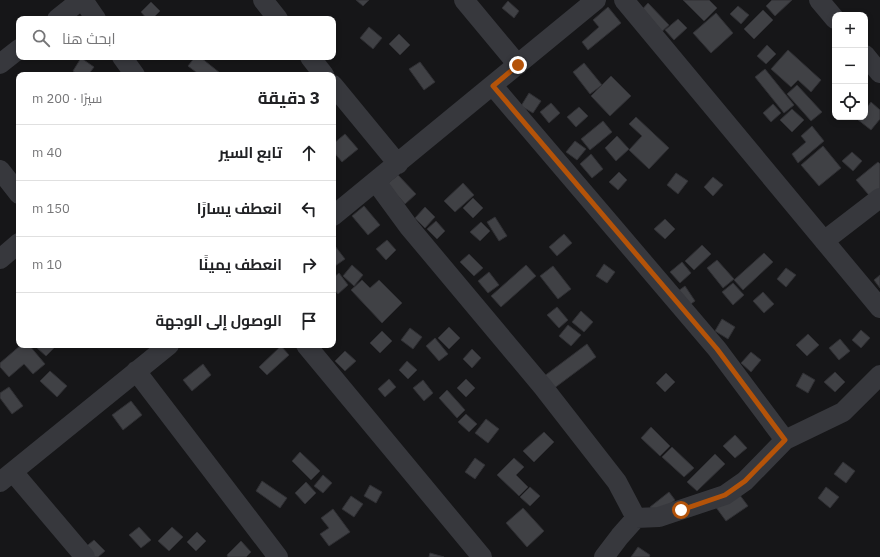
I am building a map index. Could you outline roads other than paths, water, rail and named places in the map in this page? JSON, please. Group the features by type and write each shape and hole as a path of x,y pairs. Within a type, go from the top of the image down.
{"street":[{"path":"61,16 82,0 94,16"},
{"path":"263,0 276,16"},
{"path":"464,0 518,65"},
{"path":"336,214 596,0"},
{"path":"624,0 880,308"},
{"path":"819,0 832,15"},
{"path":"0,64 16,51"},
{"path":"868,59 880,73"},
{"path":"124,60 133,72"},
{"path":"312,60 322,72"},
{"path":"493,86 717,349 785,440"},
{"path":"336,89 398,164"},
{"path":"0,170 16,190"},
{"path":"376,182 409,227 543,387 612,476 636,518"},
{"path":"824,241 880,198"},
{"path":"0,259 16,246"},
{"path":"85,557 6,477 136,371 146,352 159,348"},
{"path":"308,348 482,557"},
{"path":"136,371 278,557"},
{"path":"604,557 636,518 659,517 725,495 745,481 785,440 843,412 880,375"}]}
